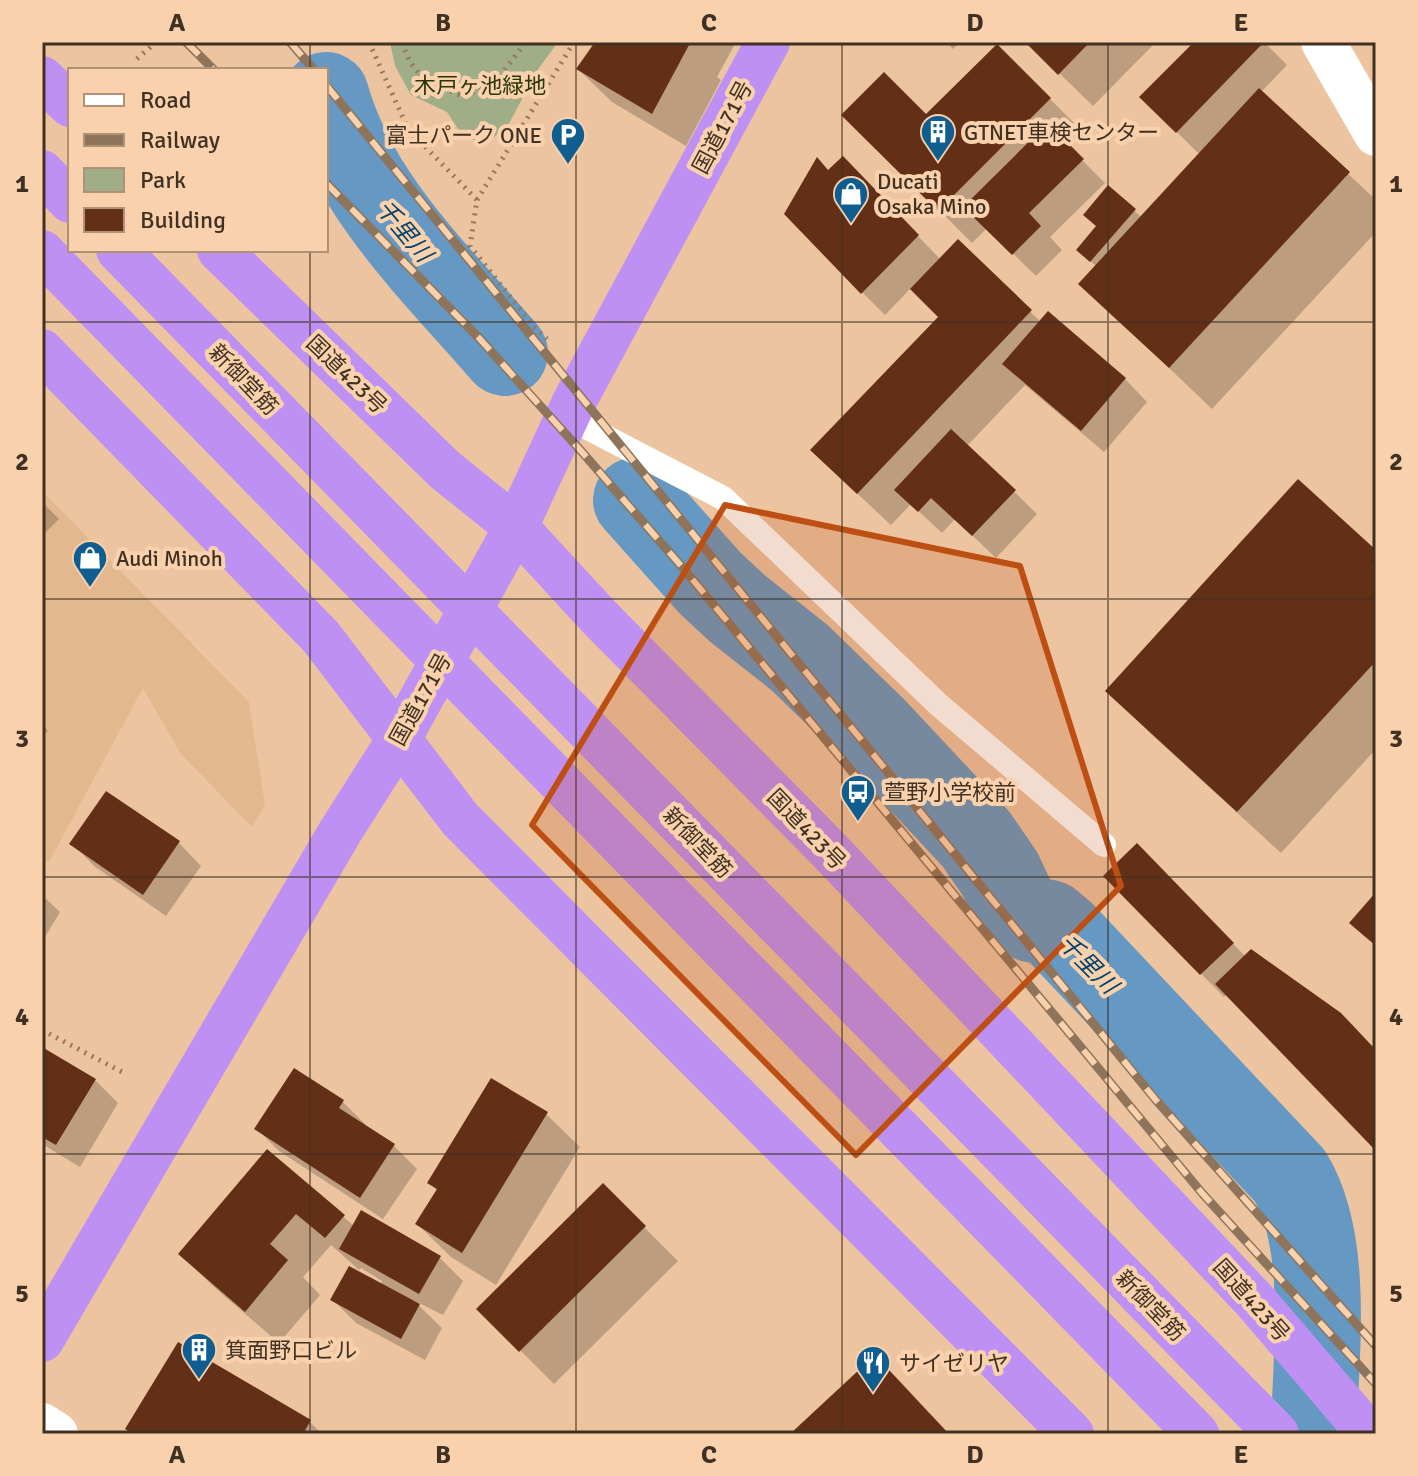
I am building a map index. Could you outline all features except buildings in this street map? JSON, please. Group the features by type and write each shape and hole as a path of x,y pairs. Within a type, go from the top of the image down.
{"highway":[{"name":"国道171号","path":"42,1340 340,832 399,739 516,527 567,417 768,42"},
{"path":"42,78 68,103"},
{"path":"42,172 68,199"},
{"path":"42,252 1197,1434"},
{"name":"新御堂筋","path":"120,252 1277,1434"},
{"name":"国道423号","path":"221,252 445,470 516,527 599,617 828,849 1255,1301 1369,1434"},
{"path":"42,351 321,637 460,819 1072,1434"}],"street":[{"path":"1323,42 1376,134"},
{"path":"42,1425 56,1434"}],"lane":[{"path":"567,417 723,498 939,705 1104,845"}],"path":[{"path":"137,59 156,42"},
{"path":"369,42 408,129 477,200"},
{"path":"403,42 405,51 425,81 465,97 499,77 526,42"},
{"path":"547,339 470,246 477,200 574,42"},
{"path":"42,1030 126,1074"}],"highlighted area":[{"path":"725,505 1020,566 1121,886 856,1155 532,825"}],"shaded area":[{"name":"Audi Minoh","path":"42,491 249,702 265,805 252,827 180,753 143,688 49,862 42,860"}],"green space":[{"name":"木戸ヶ池緑地","path":"390,42 558,42 539,68 507,127 490,140 472,140 458,129 447,112 411,95 395,66"}],"waterway":[{"name":"千里川","path":"328,101 356,167 377,201 426,264 505,353"},
{"name":"千里川","path":"636,500 710,583 800,658 872,728 976,839 1000,874 1015,906 1031,919 1049,923 1062,934 1290,1176 1303,1203 1316,1267 1318,1336 1314,1434"}],"railway":[{"path":"186,42 212,68"},
{"path":"290,42 312,68"},
{"path":"328,87 1155,1099 1376,1346"},
{"path":"328,185 479,338 582,452 683,568 1202,1193 1376,1384"}],"place":[{"name":"GTNET車検センター","path":"938,163"},
{"name":"富士パーク ONE","path":"568,166"},
{"name":"Ducati Osaka Mino","path":"851,225"},
{"name":"Audi Minoh","path":"90,589"},
{"name":"萱野小学校前","path":"858,823"},
{"name":"箕面野口ビル","path":"199,1381"},
{"name":"サイゼリヤ","path":"873,1394"}]}
